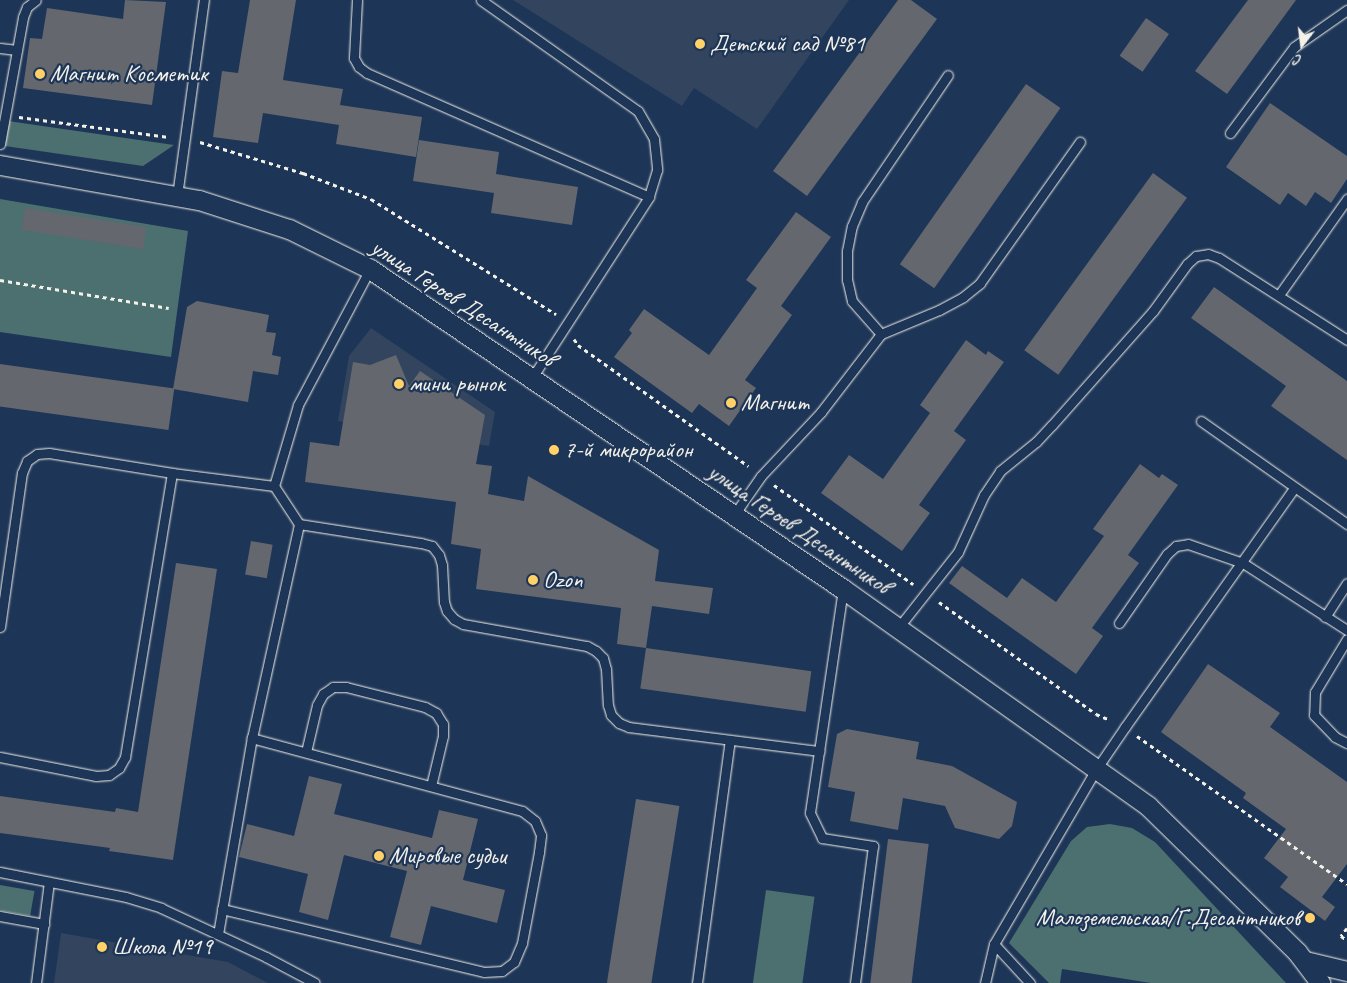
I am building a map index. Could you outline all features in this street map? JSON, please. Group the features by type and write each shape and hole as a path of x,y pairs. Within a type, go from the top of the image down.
{"street":[{"name":"улица Героев Десантников","path":"0,165 199,200 289,229 370,269 843,589 1148,806 1304,961 1320,983"},
{"path":"1304,961 1347,970"}],"lane":[{"path":"0,144 23,17 27,8 36,0"},
{"path":"177,196 204,0"},
{"path":"358,0 354,58 359,67 367,73 649,197"},
{"path":"481,0 638,112 654,140 657,170 649,197 532,378"},
{"path":"1230,133 1294,47 1347,10"},
{"path":"0,48 17,50"},
{"path":"881,334 852,301 847,280 847,251 852,226 862,202 948,75"},
{"path":"734,515 762,476 822,412 881,334 939,310 963,297 980,282 1080,142"},
{"path":"1279,295 1347,199"},
{"path":"898,628 958,552 984,495 1000,471 1036,442 1052,425 1153,311 1187,264 1196,256 1208,254 1219,258 1347,340"},
{"path":"274,486 298,405 370,269"},
{"path":"1201,421 1347,524"},
{"path":"0,627 22,473 27,461 37,454 49,453 274,486 299,524 252,738 218,934"},
{"path":"0,757 96,776 109,775 119,768 125,757 172,472"},
{"path":"985,983 994,944 1097,768 1294,488"},
{"path":"299,524 421,542 432,546 439,555 442,565 444,602 447,611 454,619 464,624 587,646 596,651 603,658 606,668 608,705 611,715 619,723 629,727 819,751"},
{"path":"1119,623 1167,554 1176,546 1188,544 1243,563 1347,630"},
{"path":"1325,617 1347,583"},
{"path":"843,589 810,813 822,838 873,846 855,983"},
{"path":"1347,639 1316,692 1314,715 1335,737 1347,743"},
{"path":"306,752 316,705 322,694 333,687 346,687 425,707 436,713 443,724 443,736 431,786"},
{"path":"222,909 484,972 502,971 514,962 522,943 541,835 535,821 522,811 252,738"},
{"path":"697,983 730,740"},
{"path":"0,872 126,897 161,908 218,934 314,983"},
{"path":"36,983 49,882"},
{"path":"0,916 44,924"},
{"path":"994,944 1030,983"}],"path":[{"path":"6,116 185,139 303,172 371,199 554,310 578,345 1096,714 1125,727 1347,884"},
{"path":"0,280 169,308"},
{"path":"1347,928 1341,936 1347,940"}],"shaded area":[{"name":"Детский сад №81","path":"513,0 849,0 757,129 694,88 682,106"},
{"name":"мини рынок","path":"371,328 495,412 489,446 338,421 349,356"},
{"name":"Школа №19","path":"61,933 228,962 268,983 54,983"}],"green space":[{"path":"8,121 174,145 143,166 5,146"},
{"path":"0,199 188,231 171,357 0,332"},
{"path":"1110,824 1132,828 1155,842 1286,983 1151,983 1062,969 1060,983 1049,983 1009,943 1071,841 1087,827"},
{"path":"0,885 34,891 30,916 0,910"},
{"path":"766,890 815,897 802,983 753,983"}],"building":[{"path":"125,0 166,2 152,105 23,88 30,38 42,39 47,8 123,19"},
{"path":"250,0 296,0 283,80 343,89 340,105 422,117 416,157 336,144 339,125 263,113 258,143 213,137 222,71 238,73"},
{"path":"898,0 911,0 937,19 807,196 773,171"},
{"path":"1248,0 1296,0 1227,94 1195,71"},
{"path":"1146,18 1169,34 1143,72 1120,56"},
{"path":"1026,84 1060,108 934,288 900,264"},
{"path":"1270,103 1347,156 1347,179 1331,203 1315,192 1306,206 1288,193 1280,205 1226,167"},
{"path":"419,140 499,152 496,174 578,187 572,225 491,213 494,193 413,181"},
{"path":"1153,173 1187,198 1058,375 1024,350"},
{"path":"25,208 146,227 143,249 22,230"},
{"path":"796,212 831,237 781,306 792,315 745,380 756,388 729,426 699,404 692,413 614,357 632,333 629,330 644,309 709,355 757,288 746,280"},
{"path":"1214,287 1347,381 1347,460 1271,406 1286,386 1191,318"},
{"path":"197,301 269,315 266,332 276,333 272,355 281,357 278,375 253,371 248,402 173,389 187,307"},
{"path":"966,340 986,355 988,351 1004,362 954,431 966,440 919,505 930,513 902,551 821,493 849,455 883,479 930,413 920,405"},
{"path":"396,355 409,386 420,371 485,415 476,464 492,466 488,494 524,501 528,476 659,550 655,581 713,588 709,614 652,606 646,648 617,644 621,608 476,589 481,549 451,544 456,502 305,482 310,442 339,446 353,362 370,365"},
{"path":"0,364 174,388 168,430 0,406"},
{"path":"1140,464 1159,478 1162,474 1178,485 1128,555 1139,563 1092,628 1103,636 1076,674 949,583 962,566 1007,598 1022,578 1056,602 1104,536 1093,529"},
{"path":"251,541 273,545 267,578 245,574"},
{"path":"176,563 217,569 173,860 109,851 110,848 0,833 0,796 115,812 116,808 138,812"},
{"path":"646,648 811,671 806,712 640,689"},
{"path":"1208,664 1280,713 1270,727 1347,782 1347,864 1322,897 1335,907 1325,921 1280,887 1288,877 1264,858 1286,829 1243,798 1246,793 1161,732"},
{"path":"847,729 919,742 916,759 952,766 1017,802 1012,826 999,839 955,828 945,806 903,798 898,830 850,821 855,792 828,787 837,734"},
{"path":"309,776 342,784 334,814 432,838 439,810 478,819 463,880 505,890 497,923 431,906 421,945 390,937 407,871 344,855 328,920 299,912 308,874 239,857 247,824 294,836"},
{"path":"636,799 679,806 651,983 607,983"},
{"path":"888,839 929,844 912,983 870,983"}],"place":[{"name":"Детский сад №81","path":"700,44"},
{"name":"Магнит Косметик","path":"40,74"},
{"name":"мини рынок","path":"399,384"},
{"name":"Магнит","path":"731,403"},
{"name":"7-й микрорайон","path":"554,450"},
{"name":"Ozon","path":"533,580"},
{"name":"Мировые судьи","path":"379,856"},
{"name":"Малоземельская/Г.Десантников","path":"1310,918"},
{"name":"Школа №19","path":"102,947"}]}
